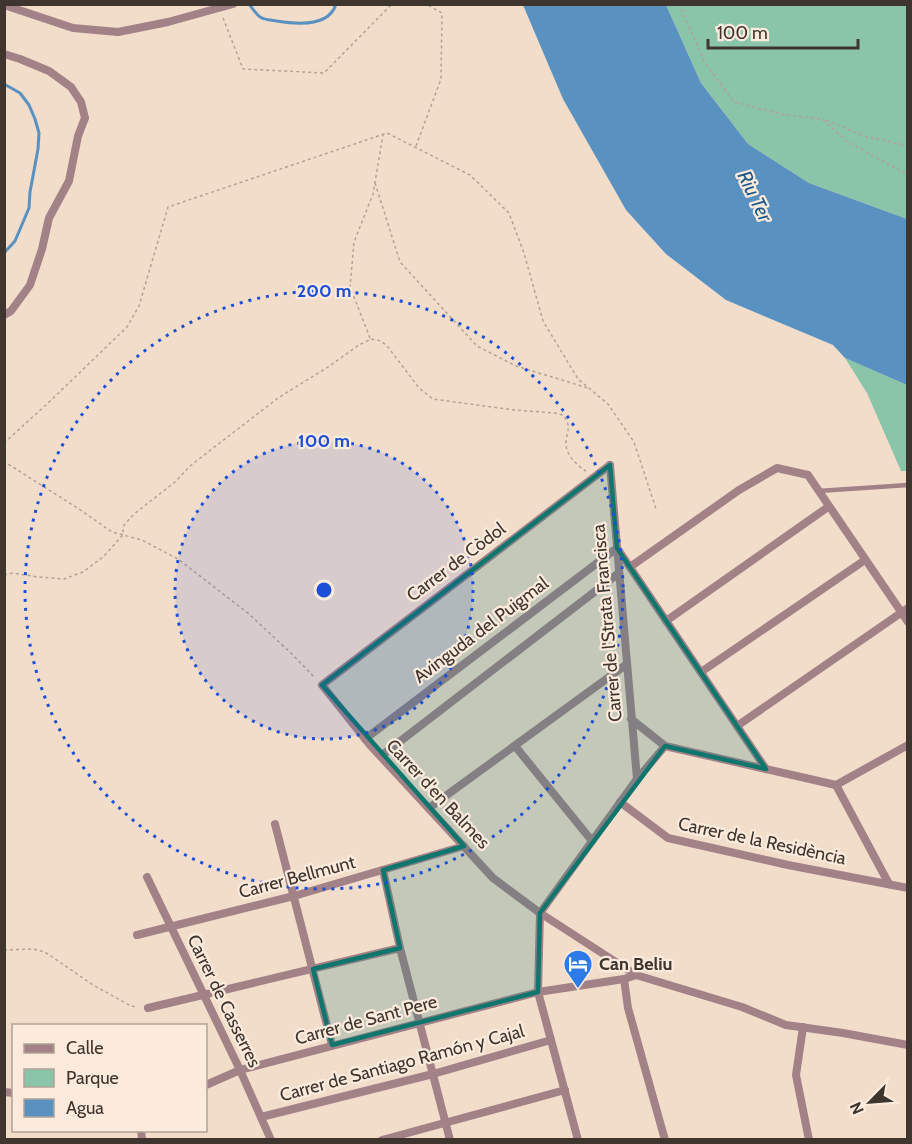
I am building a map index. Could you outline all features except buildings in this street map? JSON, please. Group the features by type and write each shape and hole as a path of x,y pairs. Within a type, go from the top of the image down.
{"street":[{"path":"4,4 73,28 118,32 168,22 232,4"},
{"path":"4,54 49,71 71,87 81,102 85,118 78,136 69,181 49,218 30,285 11,311 4,315"},
{"name":"Carrer de Còdol","path":"322,686 610,465"},
{"name":"Carrer de l'Strata Francisca","path":"610,465 636,779"},
{"path":"630,567 739,490 777,468 807,475 865,560 904,610 908,622"},
{"path":"666,621 828,507"},
{"path":"617,548 766,769"},
{"name":"Avinguda del Puigmal","path":"365,739 617,548"},
{"path":"701,672 865,560"},
{"path":"381,756 620,573"},
{"path":"737,726 904,610"},
{"path":"429,808 627,664"},
{"name":"Carrer d'en Balmes","path":"322,686 365,739 493,878 540,913 636,975 742,1007 786,1025 908,1045"},
{"path":"631,719 665,746 837,785 908,745"},
{"path":"515,746 592,841"},
{"path":"578,1140 538,992 540,913 636,779 665,746"},
{"path":"837,785 889,884"},
{"name":"Carrer de la Residència","path":"620,802 668,838 788,865 908,888"},
{"path":"275,824 332,1046"},
{"name":"Carrer Bellmunt","path":"137,935 294,896 464,846"},
{"path":"383,870 400,948 450,1140"},
{"name":"Carrer de Casserres","path":"147,878 240,1070 271,1140"},
{"path":"148,1008 400,948"},
{"name":"Carrer de Sant Pere","path":"207,1085 240,1070 538,992 624,979 636,975"},
{"path":"624,979 628,1008 665,1140"},
{"path":"803,1027 796,1076 809,1140"},
{"name":"Carrer de Santiago Ramón y Cajal","path":"261,1117 433,1074 551,1040"},
{"path":"382,1140 565,1090"}],"lane":[{"path":"818,491 908,485"}],"path":[{"path":"221,8 243,69 324,73 392,4"},
{"path":"416,148 441,79 442,13 426,4"},
{"path":"678,4 705,63 734,102 780,114 822,119 864,135 908,146"},
{"path":"822,119 848,142 908,175"},
{"path":"4,443 127,327 139,306 168,207 387,133 470,175 509,213 524,253 543,321 578,380 608,404 634,442 656,509"},
{"path":"371,339 350,287 354,242 374,194 383,135"},
{"path":"375,183 400,262 477,346 516,366 589,388"},
{"path":"4,575 13,573 64,579 83,572 103,557 122,536 123,525 134,514 175,482 198,460 278,398 371,339 381,341 388,347 419,388 433,399 563,415 569,422 566,442 568,453 578,466 596,476"},
{"path":"4,460 112,532 142,540 178,559 264,628 322,686"},
{"path":"4,950 33,949 45,952 93,985 131,1006 148,1008"}],"highlighted area":[{"path":"610,465 617,548 766,769 665,746 540,913 538,992 332,1045 313,969 400,948 383,870 464,846 322,685"}],"green space":[{"path":"666,5 907,5 907,219 809,183 748,144 701,83"},
{"path":"845,358 907,385 907,471 901,471 867,393"}],"water":[{"name":"Riu Ter","path":"523,5 666,5 701,83 748,144 809,183 907,219 907,385 845,358 833,345 726,300 666,254 626,210 563,99"}],"waterway":[{"path":"249,4 264,19 302,23 319,21 332,12 336,4"},
{"path":"4,84 20,93 29,105 39,133 29,208 15,241 4,253"}],"place":[{"name":"Can Beliu","path":"578,990"}]}
